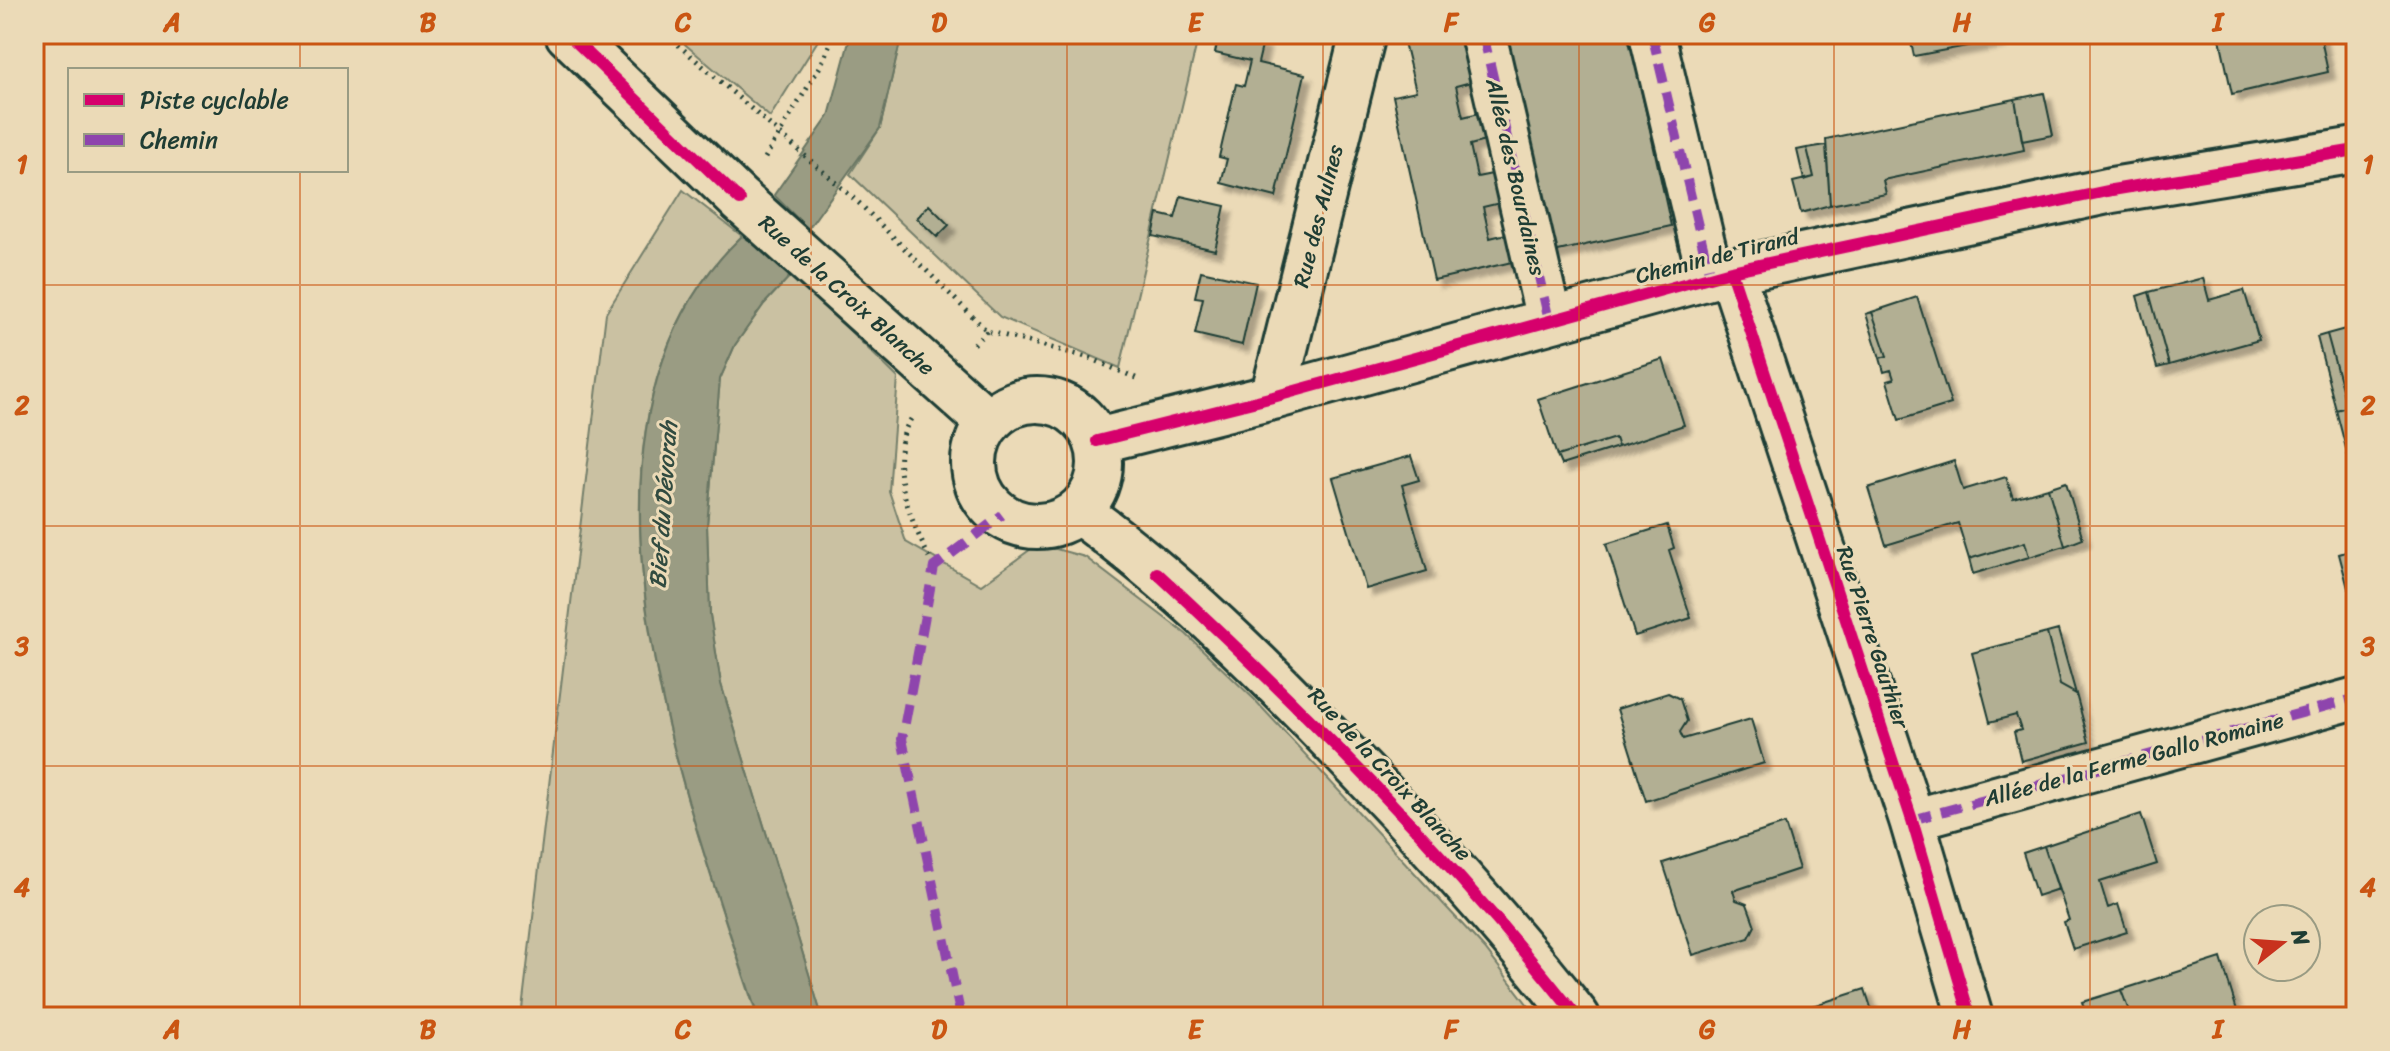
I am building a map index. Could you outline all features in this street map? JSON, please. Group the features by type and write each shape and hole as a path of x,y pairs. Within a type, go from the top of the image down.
{"street":[{"name":"Rue de la Croix Blanche","path":"568,34 740,200 988,422"},
{"name":"Rue des Aulnes","path":"1273,397 1363,34"},
{"name":"Allée des Bourdaines","path":"1483,34 1549,320"},
{"name":"Rue Pierre Gauthier","path":"1652,34 1721,273 1912,820 1970,1017"},
{"name":"Chemin de Tirand","path":"1097,441 1273,397 1721,273 2112,190 2356,150"},
{"path":"1026,400 1048,400 1068,407 1086,422 1097,441 1100,473 1092,494 1078,511 1060,522 1038,527 1016,523 986,500 976,480 974,458 988,422 1006,408 1026,400"},
{"name":"Rue de la Croix Blanche","path":"1078,511 1132,550 1286,693 1440,853 1577,1017"},
{"name":"Allée de la Ferme Gallo Romaine","path":"1912,820 2356,698"}],"path":[{"path":"666,34 860,204 987,331 1090,358 1155,387 1163,424"},
{"path":"780,132 821,65 834,34"},
{"path":"934,567 902,497 903,431 939,377 987,331"}],"shaded area":[{"path":"673,34 822,34 770,117"},
{"path":"902,34 1199,34 1120,368 1000,317 850,174 880,128"},
{"path":"683,190 742,236 682,314 650,406 640,506 647,612 667,719 695,824 755,1010 521,1017 606,313"},
{"path":"792,274 898,378 889,491 906,542 981,585 1038,544 1085,557 1186,634 1254,699 1485,949 1537,1017 822,1017 721,684 710,615 707,525 720,379 735,345 764,304"}],"water":[{"path":"851,34 902,34 880,128 808,229 774,195 829,116"},
{"name":"Bief du Dévorah","path":"742,236 768,252 792,274 764,304 735,345 720,379 707,525 710,615 721,684 822,1017 758,1017 697,829 668,724 648,616 640,509 650,407 682,315"}],"building":[{"path":"1219,34 1263,42 1258,63 1305,74 1276,197 1221,183 1227,159 1219,157 1236,84 1244,86 1250,61 1215,53"},
{"path":"1402,34 1461,34 1471,82 1456,86 1463,117 1479,113 1485,141 1470,145 1477,177 1492,174 1500,203 1483,207 1490,238 1506,234 1512,262 1434,280 1393,96 1416,91"},
{"path":"1500,34 1629,34 1671,226 1549,253"},
{"path":"1909,34 1998,34 1999,40 1914,56"},
{"path":"2219,34 2320,34 2328,72 2232,94"},
{"path":"2044,93 2053,135 2022,141 2015,99"},
{"path":"2015,99 2024,150 1883,180 1886,194 1830,205 1826,139"},
{"path":"1826,145 1830,205 1801,213 1793,182 1814,177 1807,148"},
{"path":"1807,148 1814,177 1804,180 1797,150"},
{"path":"1181,196 1225,206 1215,250 1153,236 1158,214 1175,218"},
{"path":"929,205 949,225 937,237 917,218"},
{"path":"1201,271 1256,283 1242,345 1195,334 1203,298 1195,297"},
{"path":"2203,278 2209,300 2244,290 2259,340 2169,365 2149,292"},
{"path":"2149,292 2169,365 2157,368 2137,296"},
{"path":"1917,297 1951,404 1899,420 1887,381 1894,379 1891,370 1884,372 1880,358 1887,356 1872,312"},
{"path":"1872,312 1887,356 1880,358 1866,314"},
{"path":"2356,326 2356,459 2349,460 2336,410 2347,407 2327,334"},
{"path":"2327,334 2347,407 2336,410 2317,337"},
{"path":"1663,359 1684,425 1618,447 1615,438 1557,456 1538,399"},
{"path":"1615,438 1618,447 1561,465 1557,456"},
{"path":"1411,456 1419,480 1402,485 1427,571 1366,589 1333,478"},
{"path":"1954,461 1963,490 2006,477 2013,498 2048,488 2065,546 2029,557 2025,542 1969,559 1958,523 1886,545 1868,488"},
{"path":"2066,482 2083,539 2065,546 2048,488"},
{"path":"1667,525 1674,548 1669,550 1691,618 1635,636 1606,544"},
{"path":"2025,542 2029,557 1973,574 1969,559"},
{"path":"2356,549 2356,586 2348,588 2339,554"},
{"path":"2058,630 2076,694 2060,685 2047,633"},
{"path":"2047,633 2060,685 2076,694 2089,742 2021,761 2014,732 2021,730 2016,715 1990,722 1972,653"},
{"path":"1668,693 1680,699 1687,721 1680,732 1683,739 1751,719 1764,763 1646,801 1617,709"},
{"path":"2141,814 2157,864 2100,882 2108,908 2118,904 2127,932 2073,949 2064,922 2069,920 2044,846"},
{"path":"1785,824 1799,869 1733,891 1736,900 1747,904 1755,926 1749,938 1693,955 1663,863"},
{"path":"2044,846 2058,889 2037,896 2023,853"},
{"path":"2221,958 2239,1017 2110,1017 2129,1011 2121,990"},
{"path":"1865,989 1874,1017 1778,1017"},
{"path":"2121,990 2129,1011 2110,1017 2087,1017 2082,1002"}],"marked path":[{"path":"1483,34 1549,320"},
{"path":"1652,34 1710,276"},
{"path":"961,1017 902,739 934,567 1002,515"},
{"path":"1912,820 2356,698"}],"cycle path":[{"path":"568,34 740,200"},
{"path":"1097,441 1273,397 1731,271 2112,190 2356,150"},
{"path":"1731,271 1912,820 1970,1017"},
{"path":"1157,573 1268,678 1376,787 1479,899 1577,1017"}]}
